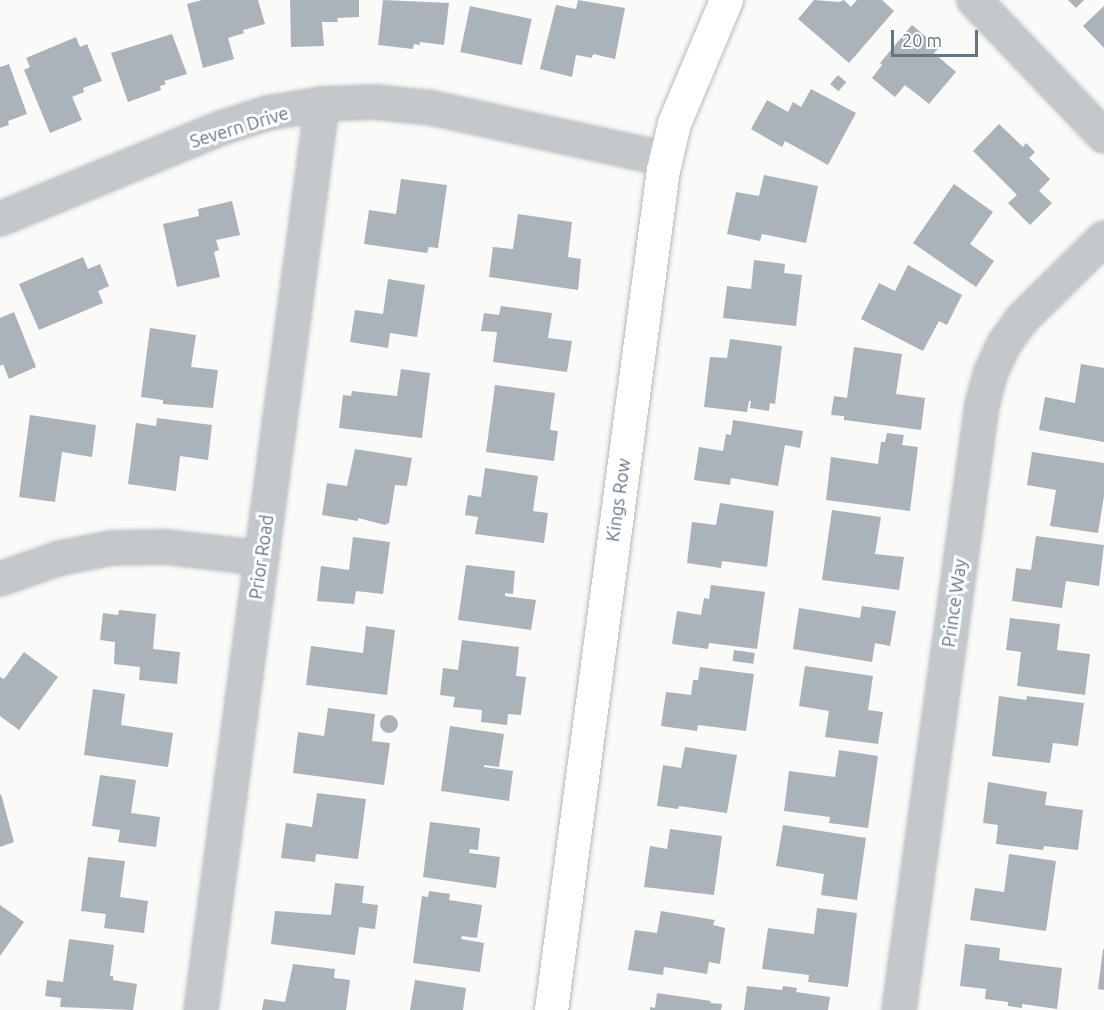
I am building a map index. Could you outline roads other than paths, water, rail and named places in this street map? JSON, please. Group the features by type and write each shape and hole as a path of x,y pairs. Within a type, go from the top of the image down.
{"main road":[{"name":"Kings Row","path":"551,1010 654,230 666,159 674,123 726,0"}],"street":[{"path":"974,0 1104,136"},
{"name":"Severn Drive","path":"0,219 220,128 268,113 322,104 375,102 432,108 666,159"},
{"name":"Prior Road","path":"201,1010 322,104"},
{"name":"Prince Way","path":"899,1010 982,405 991,372 1004,344 1022,319 1104,238"},
{"path":"0,579 60,558 112,548 166,547 261,558"}]}
